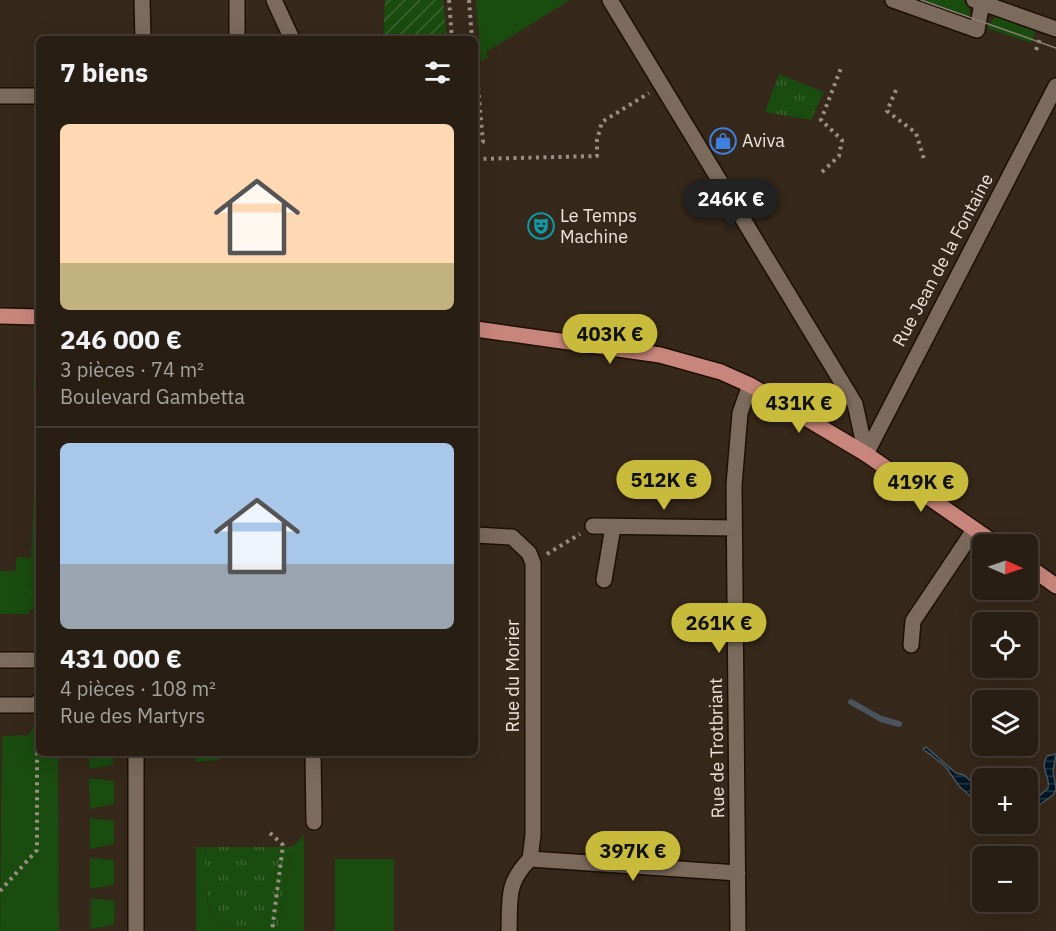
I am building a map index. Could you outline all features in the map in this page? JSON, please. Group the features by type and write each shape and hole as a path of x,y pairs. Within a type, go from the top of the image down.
{"main road":[{"path":"0,316 36,317"},
{"path":"478,329 670,357 690,362 750,385 866,454 980,534"},
{"path":"1038,573 1056,586"}],"street":[{"path":"142,0 143,36"},
{"path":"237,0 237,36"},
{"path":"274,0 291,36"},
{"path":"610,0 855,404 866,454"},
{"path":"893,0 977,30 978,2 1056,29"},
{"name":"Rue Jean de la Fontaine","path":"866,454 1056,86"},
{"path":"0,96 36,96"},
{"name":"Rue de Trotbriant","path":"738,931 734,528 740,413 750,385"},
{"path":"593,526 734,528"},
{"path":"604,580 614,527"},
{"path":"911,645 913,621 974,530"},
{"path":"478,535 512,537 529,553 532,563"},
{"name":"Rue du Morier","path":"530,859 533,835 532,563"},
{"path":"0,660 36,660"},
{"path":"0,705 36,703"},
{"path":"136,756 136,931"},
{"path":"313,756 314,822"},
{"path":"509,931 511,884 518,871 530,859 738,873"}],"path":[{"path":"448,0 452,36"},
{"path":"469,0 472,36"},
{"path":"822,172 838,156 842,140 821,120 841,68"},
{"path":"478,159 597,156 597,141 602,122 663,85"},
{"path":"478,87 483,142 478,143"},
{"path":"896,90 887,111 916,133 924,159"},
{"path":"532,563 593,526"},
{"path":"0,891 37,850 38,756"},
{"path":"270,833 283,845 272,931"}],"green space":[{"path":"385,0 443,0 447,36 383,36"},
{"path":"476,0 570,0 486,52 488,57 481,61"},
{"path":"908,0 963,0 969,7 971,22"},
{"path":"997,15 1037,27 1032,43 986,28"},
{"path":"779,74 824,92 811,120 765,112"},
{"path":"33,380 36,380 36,390 33,389"},
{"path":"36,439 36,609 29,610"},
{"path":"17,557 31,558 29,614 0,614 0,571 15,571"},
{"path":"36,722 36,756 58,756 59,931 0,931 2,736 29,735"},
{"path":"89,756 113,756 113,765 89,769"},
{"path":"196,756 219,757 219,760 196,762"},
{"path":"89,778 114,781 114,804 90,809"},
{"path":"90,818 114,821 114,844 90,849"},
{"path":"304,835 304,931 278,931 292,847"},
{"path":"196,847 204,847 209,919 242,931 196,931"},
{"path":"204,847 292,847 278,931 242,931 209,919"},
{"path":"90,858 114,860 114,885 90,889"},
{"path":"335,859 394,859 394,931 335,931"},
{"path":"91,898 115,901 114,925 91,929"}],"water":[{"path":"926,747 956,773 964,775 972,782 972,798 959,786 945,766 923,749"},
{"path":"1056,754 1053,771 1056,789 1053,795 1038,806 1038,797 1048,788 1044,765 1047,756"}],"waterway":[{"path":"851,702 881,719 899,724"}],"tram line":[{"path":"921,0 1056,48"}],"place":[{"name":"Aviva","path":"723,141"},
{"name":"Le Temps Machine","path":"541,226"}]}
